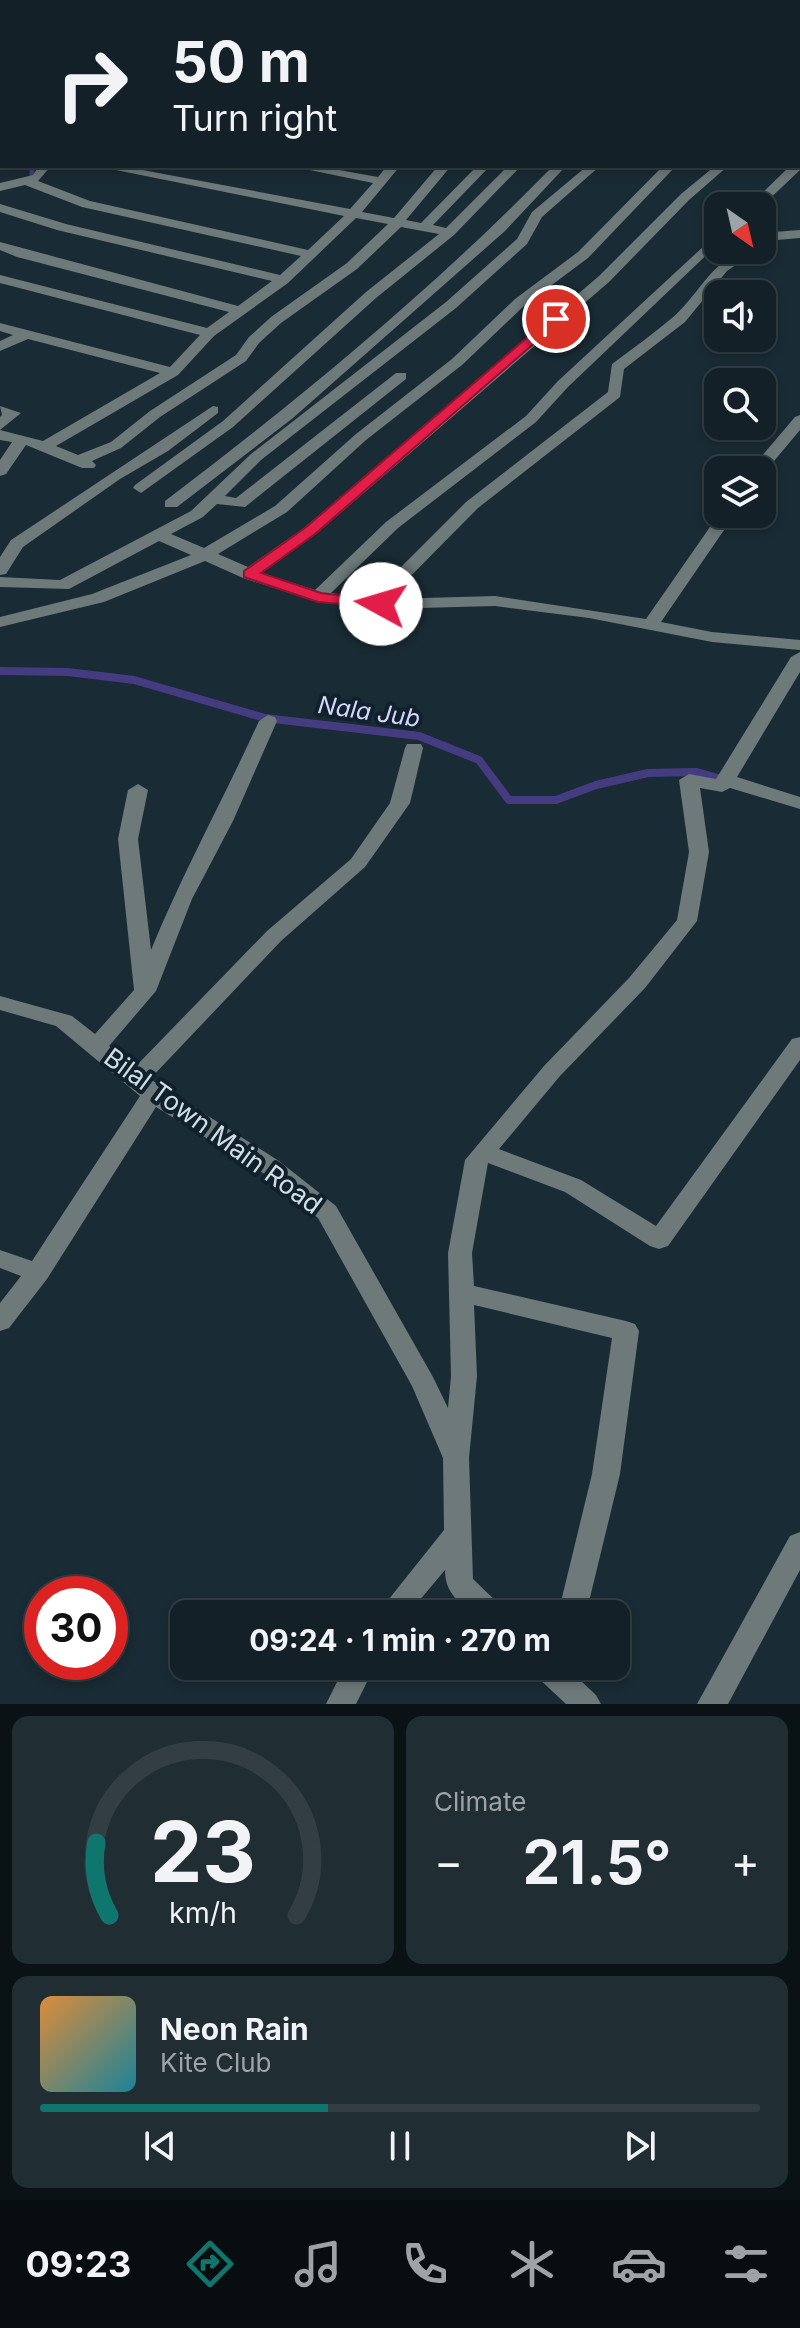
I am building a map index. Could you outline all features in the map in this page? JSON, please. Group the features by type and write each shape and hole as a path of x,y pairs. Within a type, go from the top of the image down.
{"street":[{"path":"114,168 449,232"},
{"path":"322,168 388,173"},
{"path":"78,461 116,445 155,414 241,358 254,340 276,320 352,266 396,224 443,168"},
{"path":"423,228 482,168"},
{"path":"141,488 228,424 371,295 449,232 513,168"},
{"path":"171,504 288,415 500,228 558,168"},
{"path":"0,582 63,585 197,514 256,457 451,305 522,241 537,215 592,168"},
{"path":"0,622 98,598 205,555 281,509 361,437 457,362 520,302 583,255 668,168"},
{"path":"249,574 310,531 604,279 685,197 720,168"},
{"path":"770,192 795,168"},
{"path":"44,447 173,372 209,333 283,280 352,215 388,173"},
{"path":"0,174 36,174 86,204 309,254"},
{"path":"0,187 36,174"},
{"path":"0,208 214,266 283,280"},
{"path":"776,236 800,234"},
{"path":"0,246 241,311"},
{"path":"318,597 392,525 531,419 573,374 704,250"},
{"path":"374,603 472,505 615,394 617,367 680,319 728,264"},
{"path":"0,279 209,333"},
{"path":"0,327 173,372"},
{"path":"0,347 26,334"},
{"path":"213,498 239,504 401,376"},
{"path":"0,410 13,413 0,426"},
{"path":"0,570 17,544 114,476 163,448 213,410"},
{"path":"770,456 800,420"},
{"path":"0,435 44,447 197,514"},
{"path":"0,471 22,439"},
{"path":"650,625 717,528"},
{"path":"159,535 249,574 318,597 374,603 495,601 589,613 712,637 800,645"},
{"path":"456,1458 464,1376 460,1253 477,1160 552,1071 637,983 687,921 699,852 689,780 722,786 800,657"},
{"path":"96,1047 145,991 182,899 223,821 268,721"},
{"path":"0,1321 38,1272 145,1087 274,936 358,863 400,803 414,748"},
{"path":"725,780 800,803"},
{"path":"138,790 128,839 145,991"},
{"name":"Bilal Town Main Road","path":"0,1003 64,1021 145,1087 271,1167 327,1212 424,1384 456,1458 459,1584 476,1600"},
{"path":"484,1152 573,1186 659,1240 800,1044"},
{"path":"0,1259 38,1272"},
{"path":"461,1293 626,1331 606,1474 575,1600"},
{"path":"403,1600 458,1533"},
{"path":"712,1704 800,1544"},
{"path":"341,1704 353,1680"},
{"path":"563,1680 586,1704"}],"waterway":[{"name":"Nala Jub","path":"26,181 32,179 32,168"},
{"name":"Nala Jub","path":"0,671 68,672 134,680 265,718 419,736 479,760 509,800 556,800 596,785 648,773 697,772 725,780"}],"route":[{"path":"381,604 318,597 249,574 310,531 556,319"}]}
